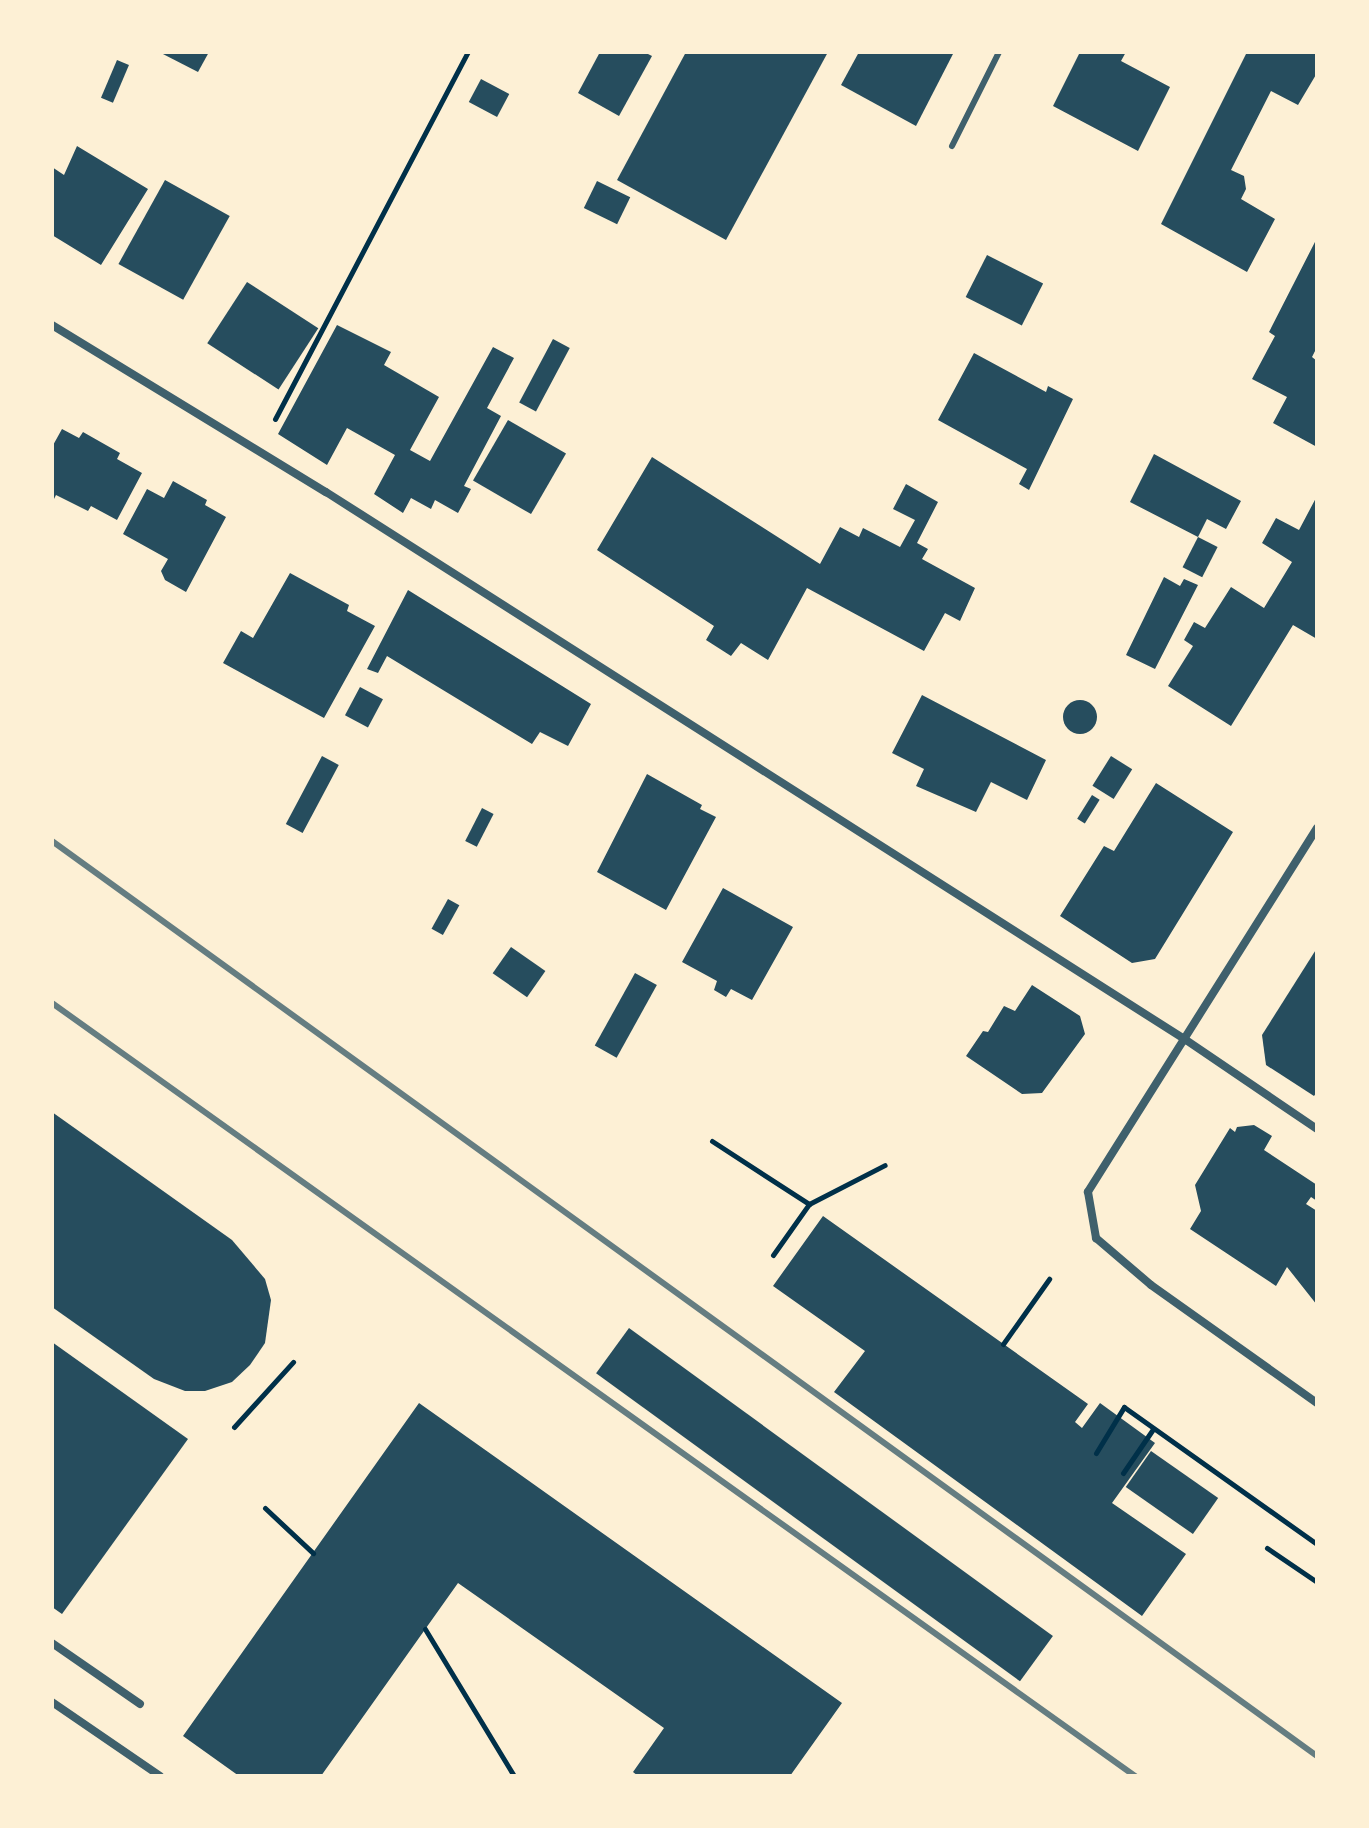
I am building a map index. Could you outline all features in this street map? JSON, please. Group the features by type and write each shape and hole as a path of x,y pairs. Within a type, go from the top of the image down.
{"street":[{"path":"52,325 258,452 1186,1040 1317,1129"},
{"path":"1317,828 1088,1192 1096,1238 1151,1285 1317,1403"},
{"path":"52,1643 140,1704"},
{"path":"52,1702 160,1776"}],"lane":[{"path":"952,146 999,52"}],"path":[{"path":"258,452 468,52"},
{"path":"712,1141 809,1204"},
{"path":"773,1255 809,1204 885,1165"},
{"path":"1003,1344 1049,1279"},
{"path":"234,1427 293,1362"},
{"path":"1096,1453 1124,1407 1317,1544"},
{"path":"1123,1473 1153,1429"},
{"path":"265,1508 313,1553"},
{"path":"1267,1548 1317,1582"},
{"path":"425,1629 514,1776"}],"building":[{"path":"159,52 209,52 198,72"},
{"path":"600,52 644,52 652,56 619,116 578,93"},
{"path":"686,52 828,52 726,240 617,180"},
{"path":"859,52 954,52 916,126 841,85"},
{"path":"1080,52 1126,52 1121,61 1170,87 1138,151 1053,106"},
{"path":"1247,52 1317,52 1317,73 1298,105 1271,91 1231,170 1244,176 1246,189 1241,199 1275,219 1247,272 1161,224"},
{"path":"117,60 129,65 113,103 101,98"},
{"path":"481,79 509,94 497,117 469,102"},
{"path":"77,146 148,189 101,265 52,235 52,167 64,175"},
{"path":"165,180 230,216 183,300 118,264"},
{"path":"597,181 630,197 617,224 584,208"},
{"path":"1317,238 1317,347 1312,357 1317,361 1317,447 1273,423 1287,397 1252,379 1275,336 1269,332"},
{"path":"987,255 1043,284 1022,325 966,297"},
{"path":"247,282 318,328 279,390 207,343"},
{"path":"337,325 391,352 384,365 439,397 410,450 430,461 493,347 514,358 487,408 501,416 464,486 471,489 458,513 435,500 431,509 411,498 403,513 374,494 395,455 347,428 327,465 278,434"},
{"path":"553,339 570,348 536,411 519,403"},
{"path":"974,353 1046,392 1048,386 1073,399 1029,490 1019,484 1027,469 938,420"},
{"path":"508,420 566,454 531,514 473,481"},
{"path":"62,429 79,438 83,432 120,453 117,459 142,473 117,520 91,506 88,511 56,495 52,503 52,447"},
{"path":"1154,454 1241,501 1226,529 1207,519 1198,537 1130,502"},
{"path":"652,457 820,564 840,527 859,537 863,528 900,547 915,520 893,509 906,484 938,502 917,543 928,549 922,559 975,588 960,621 945,613 924,651 807,588 768,660 741,643 731,656 706,640 714,626 597,550"},
{"path":"173,481 207,500 205,505 226,517 186,592 165,580 161,571 168,559 123,534 147,489 164,498"},
{"path":"1317,496 1317,639 1293,625 1231,726 1168,686 1193,646 1184,640 1194,622 1205,628 1231,587 1264,608 1292,562 1262,543 1276,518 1299,530"},
{"path":"1198,537 1218,547 1202,577 1183,567"},
{"path":"290,573 349,605 347,611 375,626 324,718 223,663 241,631 253,638"},
{"path":"1164,577 1180,586 1184,579 1198,585 1155,669 1126,655"},
{"path":"408,590 591,704 568,746 540,732 532,744 387,656 378,673 367,669"},
{"path":"360,687 383,699 368,727 345,715"},
{"path":"922,695 1046,760 1027,800 991,782 976,812 916,786 924,769 892,753"},
{"path":"1080,700 1092,705 1097,717 1092,729 1080,734 1068,729 1063,717 1068,705"},
{"path":"322,756 339,765 303,833 286,824"},
{"path":"1111,756 1132,769 1114,799 1092,786"},
{"path":"647,774 702,805 700,809 716,817 666,910 597,872"},
{"path":"1156,783 1233,832 1155,959 1132,963 1060,916 1104,846 1114,851"},
{"path":"1092,795 1100,800 1085,824 1077,819"},
{"path":"482,808 494,814 477,847 465,841"},
{"path":"723,888 793,927 752,1000 731,989 726,997 714,990 717,981 682,962"},
{"path":"448,899 459,905 443,935 432,929"},
{"path":"511,947 545,971 527,997 493,973"},
{"path":"1317,948 1317,1092 1314,1096 1266,1065 1262,1035"},
{"path":"635,973 657,985 617,1058 595,1046"},
{"path":"1032,985 1080,1016 1085,1034 1042,1093 1022,1094 966,1056 983,1031 988,1032 1004,1006 1015,1011"},
{"path":"52,1112 232,1240 265,1279 271,1300 265,1343 250,1365 232,1382 205,1391 185,1391 154,1379 52,1307"},
{"path":"1254,1125 1272,1136 1264,1150 1317,1185 1317,1201 1311,1197 1306,1204 1317,1211 1317,1305 1287,1267 1276,1286 1190,1229 1201,1211 1195,1185 1230,1128 1235,1132 1237,1127"},
{"path":"823,1216 1088,1404 1075,1422 1082,1428 1100,1403 1155,1443 1112,1503 1186,1554 1142,1616 834,1392 865,1351 773,1286"},
{"path":"629,1328 1053,1636 1020,1681 596,1373"},
{"path":"52,1342 188,1439 62,1614 52,1607"},
{"path":"419,1403 842,1703 790,1776 638,1776 633,1772 664,1728 458,1583 321,1776 239,1776 183,1736"},
{"path":"1151,1451 1218,1498 1193,1534 1126,1487"}],"railway":[{"path":"52,841 1317,1756"},
{"path":"52,1003 1135,1776"}]}
